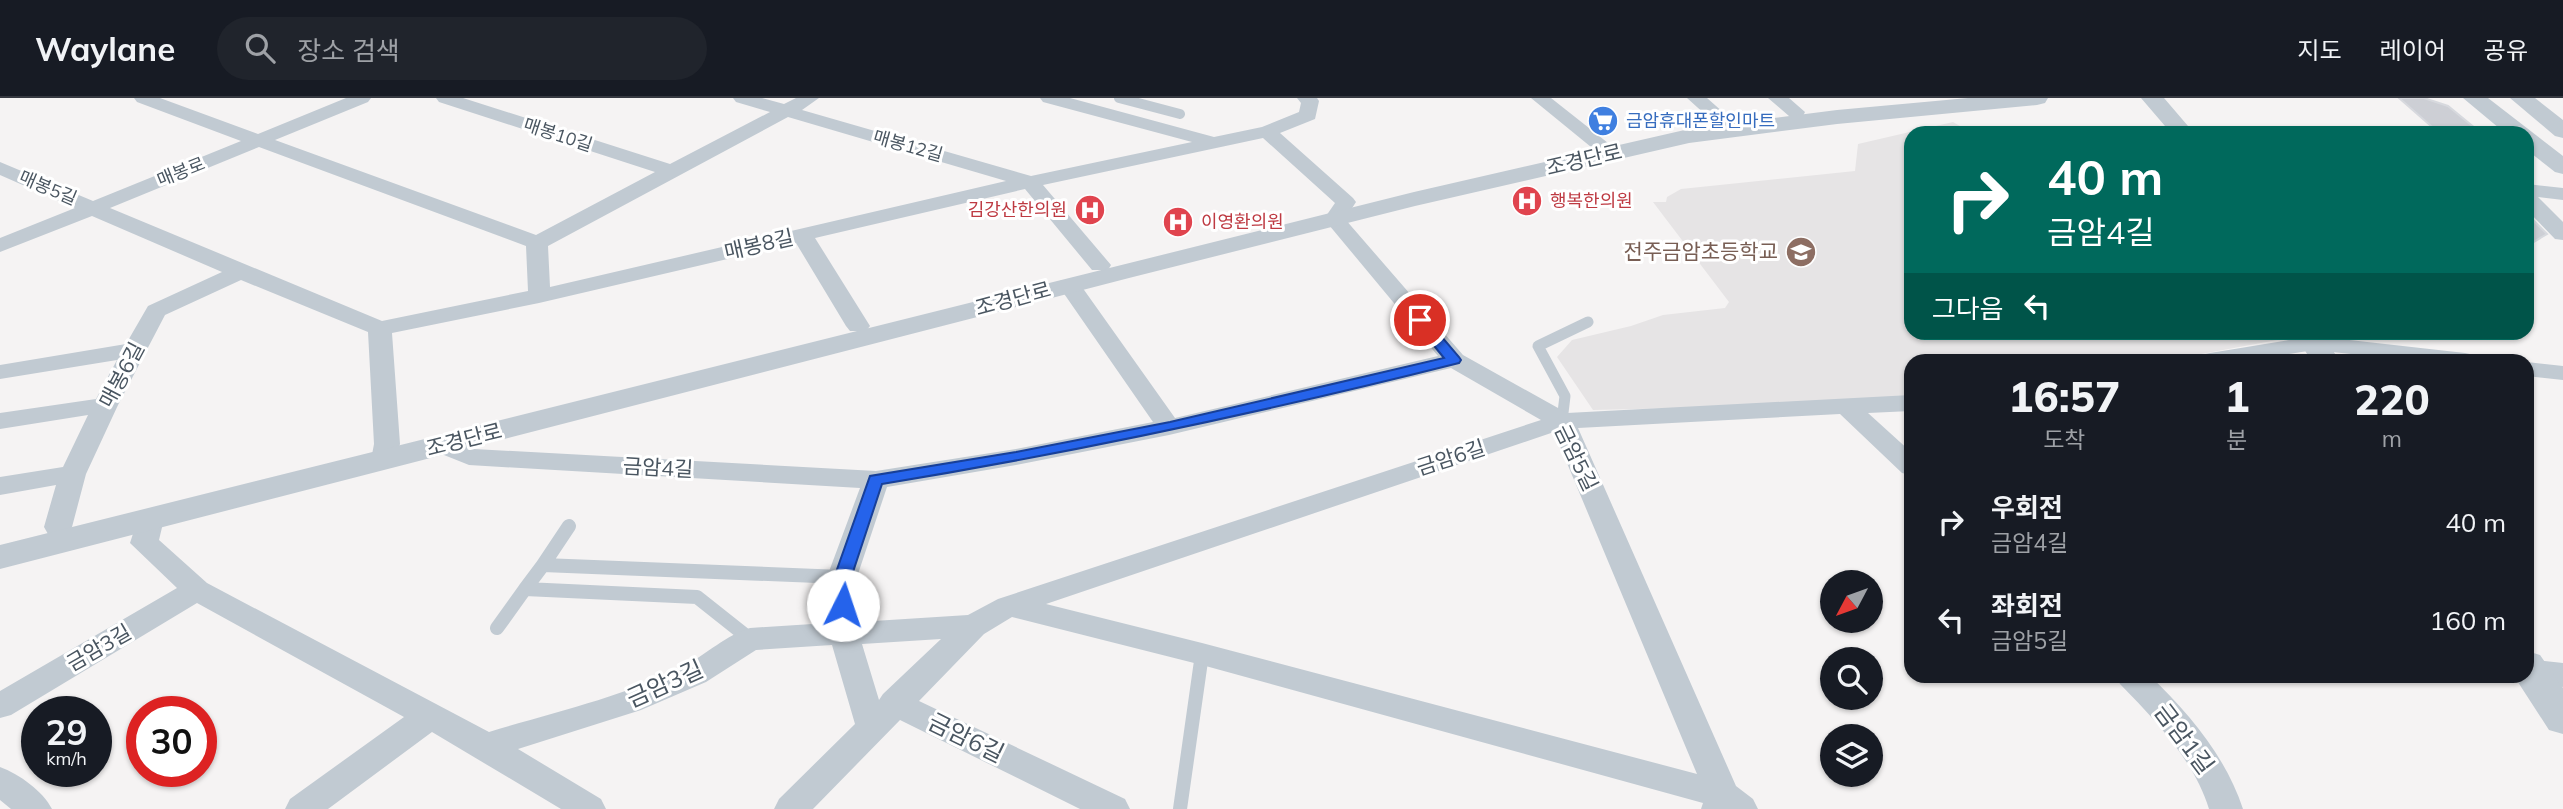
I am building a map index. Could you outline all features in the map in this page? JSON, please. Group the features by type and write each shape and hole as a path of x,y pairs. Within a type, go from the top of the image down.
{"street":[{"path":"143,98 537,243 810,98"},
{"name":"매봉로","path":"0,246 362,98"},
{"name":"매봉10길","path":"445,98 671,171"},
{"name":"매봉12길","path":"742,98 1030,182 1267,132 1308,115 1310,101 1306,98"},
{"path":"1049,98 1211,142"},
{"path":"1540,98 1598,143"},
{"path":"1696,98 1724,121"},
{"name":"조경단로","path":"0,542 385,452 443,445 1069,285 1598,143 1724,121 1786,105 1937,98"},
{"name":"조경단로","path":"0,557 150,519 385,452 858,326 1100,265 1689,136 1837,117 2037,98"},
{"path":"2152,98 2177,126"},
{"path":"2474,98 2510,126"},
{"path":"2521,98 2563,131"},
{"name":"금암5길","path":"1267,132 1340,211 1454,360 1562,421 1727,804"},
{"path":"2534,144 2563,167"},
{"name":"매봉5길","path":"0,168 95,208"},
{"path":"1030,182 1100,265"},
{"name":"매봉8길","path":"539,296 1030,182"},
{"path":"2534,191 2563,194"},
{"path":"2534,205 2563,234"},
{"path":"95,208 240,272 380,328 539,296 537,243"},
{"path":"802,235 858,326"},
{"name":"매봉6길","path":"58,527 73,474 105,405 156,311 240,272"},
{"path":"1069,285 1170,427"},
{"path":"380,328 385,452"},
{"path":"2252,354 2315,345 2405,354"},
{"path":"0,372 135,350"},
{"name":"금암4길","path":"443,445 469,457 876,480 1016,457 1170,427 1454,360"},
{"path":"2534,370 2563,373"},
{"name":"금암6길","path":"791,809 972,626 1009,606 1562,421 1904,403"},
{"path":"0,421 105,405"},
{"path":"1846,406 1904,460"},
{"path":"0,486 73,474"},
{"path":"872,728 843,632 842,578 876,480"},
{"path":"150,519 144,542 197,590 485,746 589,809"},
{"name":"금암3길","path":"0,706 197,590"},
{"path":"1009,606 1202,654"},
{"name":"금암3길","path":"485,746 629,701 684,679 750,639 972,626"},
{"name":"금암5길","path":"1202,654 1727,804"},
{"path":"2537,671 2563,719"},
{"name":"금암1길","path":"2138,683 2163,708 2222,790 2226,809"},
{"name":"금암6길","path":"894,703 1113,809"},
{"path":"302,809 428,717"},
{"path":"0,781 35,809"}],"lane":[{"path":"1119,98 1180,114"},
{"path":"1562,421 1565,396 1538,346 1588,322"},
{"path":"496,628 569,526"},
{"path":"542,565 842,578"},
{"path":"525,589 697,597 750,639"},
{"path":"1180,809 1202,654"}],"shaded area":[{"name":"전주금암초등학교","path":"1953,122 1960,126 1936,126"},
{"name":"전주금암초등학교","path":"1904,133 1904,340 2277,340 2201,354 1904,354 1904,399 1808,405 1593,410 1557,357 1572,340 1631,326 1663,315 1725,308 1729,302 1653,202 1666,202 1667,197 1681,189 1855,171 1858,144"}],"building":[{"path":"2399,98 2424,98 2448,106 2472,126 2431,126"},
{"path":"2534,221 2547,234 2534,242"}],"place":[{"name":"금암휴대폰할인마트","path":"1603,121"},
{"name":"행복한의원","path":"1527,201"},
{"name":"김강산한의원","path":"1090,210"},
{"name":"이영환의원","path":"1178,222"},
{"name":"전주금암초등학교","path":"1801,252"}],"route":[{"path":"843,605 842,578 876,480 1016,457 1170,427 1454,360 1420,320"}]}
